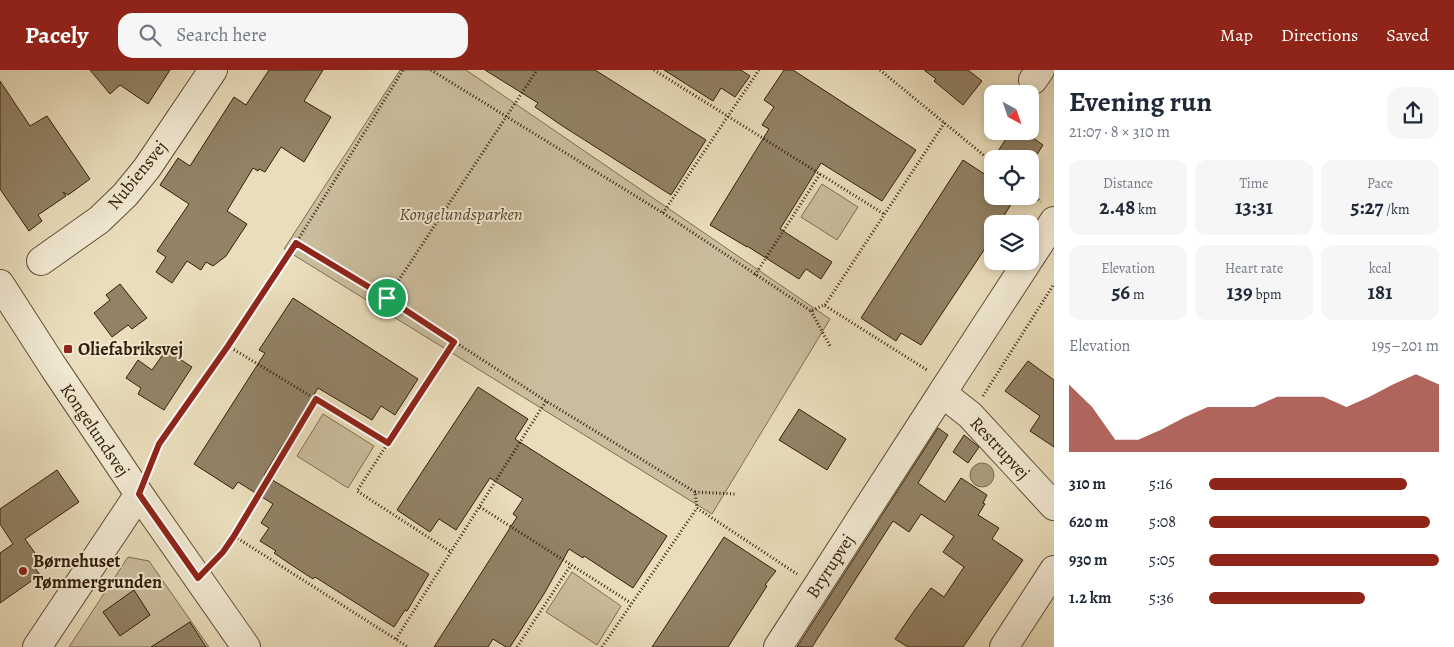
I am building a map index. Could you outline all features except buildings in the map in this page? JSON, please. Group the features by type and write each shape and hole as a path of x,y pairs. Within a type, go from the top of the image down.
{"street":[{"name":"Nubiensvej","path":"41,262 99,220 126,195 147,168 213,70"},
{"path":"1039,244 1054,221"},
{"path":"942,393 1022,270"},
{"name":"Kongelundsvej","path":"0,284 59,376 246,647"},
{"name":"Restrupvej","path":"942,393 970,415 1054,506"},
{"name":"Bryrupvej","path":"778,647 942,393"},
{"path":"37,647 139,494"},
{"path":"1004,647 1054,570"}],"path":[{"path":"139,494 159,444 228,346 296,243 404,70"},
{"path":"431,70 663,213 812,311 830,346"},
{"path":"387,298 537,70"},
{"path":"654,70 884,214"},
{"path":"663,213 730,117 759,70"},
{"path":"880,70 984,155"},
{"path":"812,311 824,305 945,122"},
{"path":"754,274 820,174"},
{"path":"296,243 387,298 546,401 695,492 735,494"},
{"path":"970,415 1054,284"},
{"path":"824,305 935,376 942,393"},
{"path":"451,552 357,491 454,342"},
{"path":"228,346 388,443"},
{"path":"198,578 223,552 234,536 316,399"},
{"path":"396,639 546,401"},
{"path":"602,647 697,508 695,492"},
{"path":"480,506 631,603"},
{"path":"697,508 817,587"},
{"path":"234,536 408,647"},
{"path":"517,647 571,565"}],"green space":[{"name":"Kongelundsparken","path":"400,70 466,70 830,319 712,514 284,249"},
{"path":"822,184 858,207 837,240 801,217"},
{"path":"323,414 374,446 348,488 297,456"},
{"path":"128,557 149,561 209,647 69,647"},
{"path":"572,572 621,606 597,645 546,612"}],"shaded area":[{"path":"982,463 990,467 994,475 990,483 982,487 974,483 970,475 974,467"}],"place":[{"name":"Oliefabriksvej","path":"68,349"},
{"name":"Børnehuset Tømmergrunden","path":"23,571"}],"route":[{"path":"296,243 387,298 454,342 388,443 316,399 234,536 223,552 198,578 139,494 159,444 228,346 296,243"}]}
